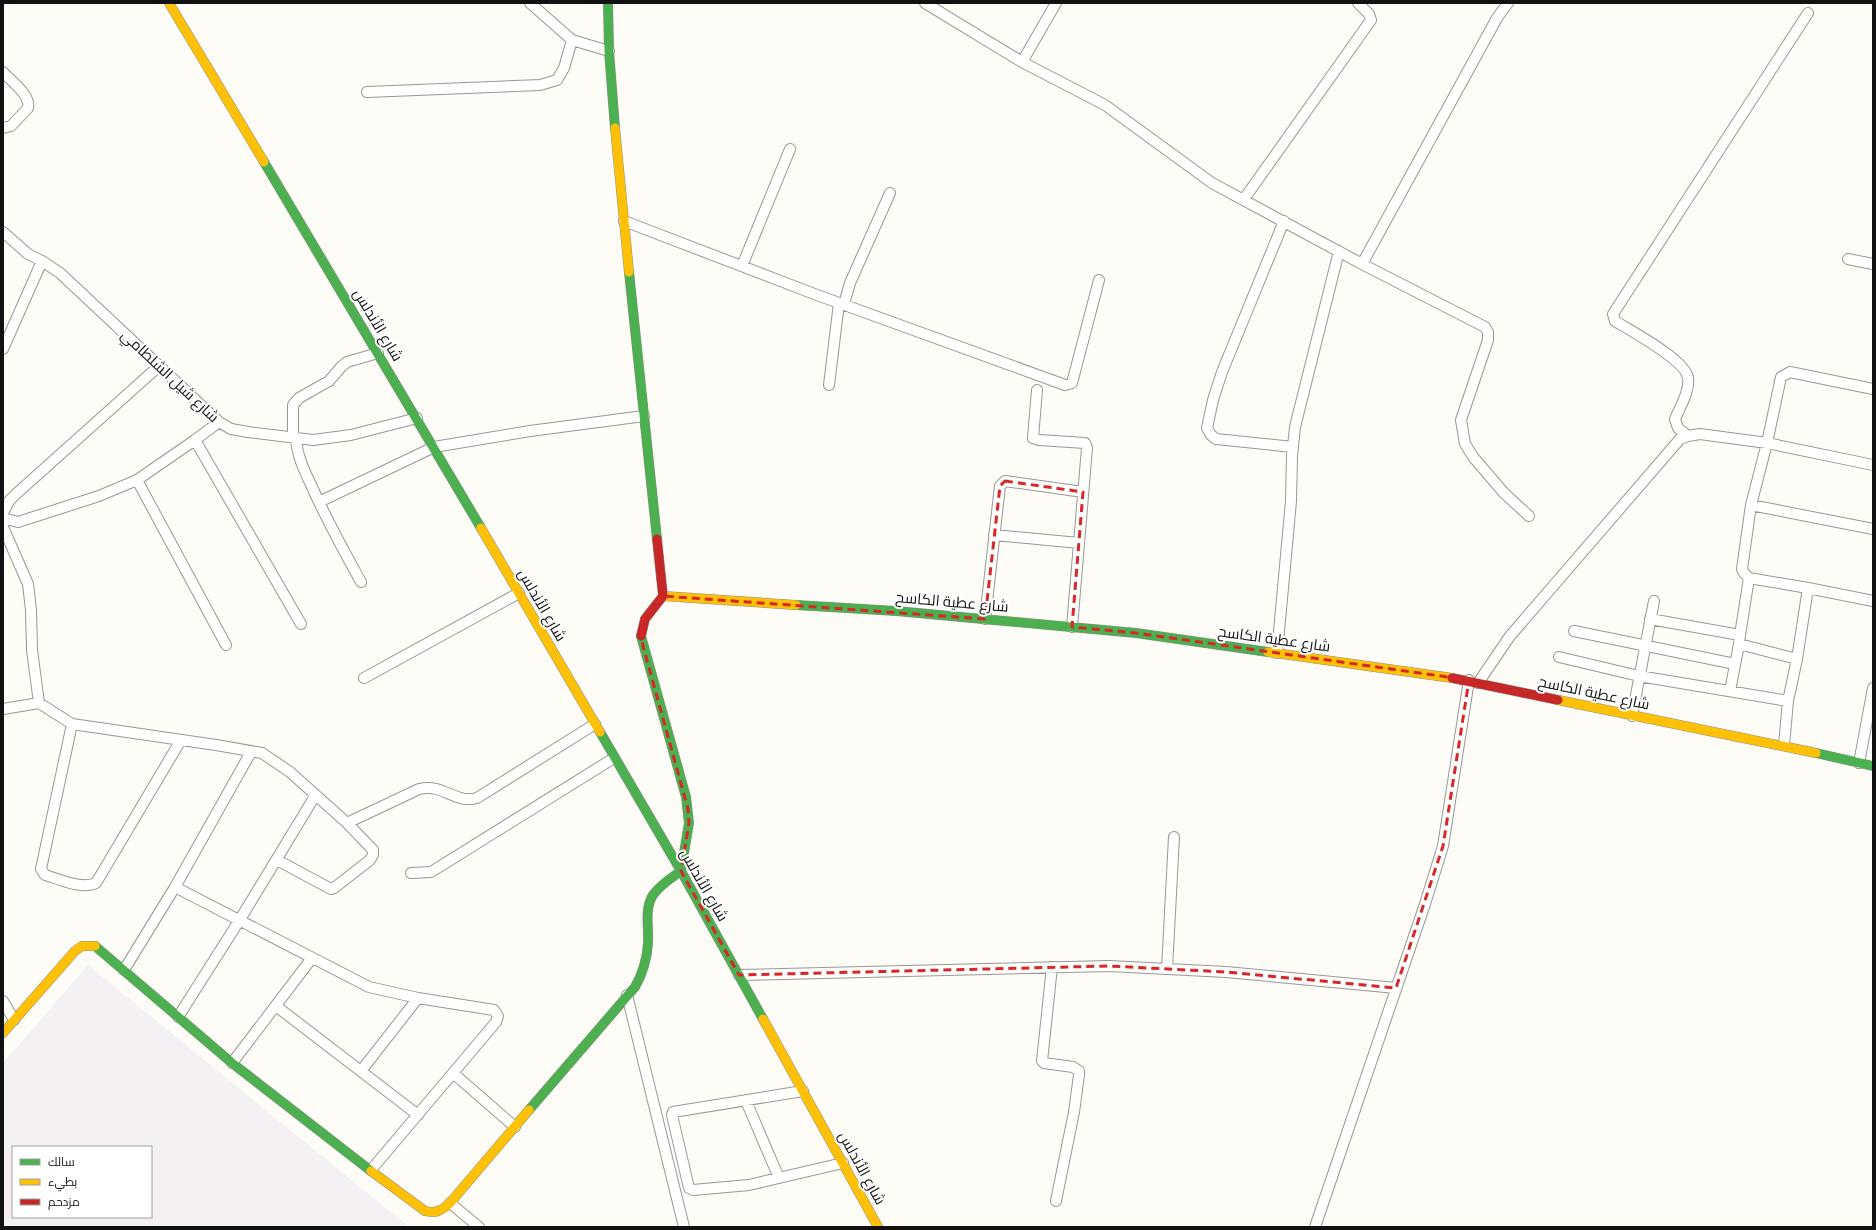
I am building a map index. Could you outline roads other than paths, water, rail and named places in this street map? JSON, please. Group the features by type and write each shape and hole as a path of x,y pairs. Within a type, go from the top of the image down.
{"main road":[{"name":"شارع الأندلس","path":"169,3 434,447 681,871 878,1227"},
{"path":"3,1033 75,951 82,946 94,946 232,1063 425,1211 436,1213 441,1211 450,1202 642,976 649,949 648,918 650,901 657,891 681,871 689,823 686,797 641,636 643,619 663,596 624,221 609,51 608,3"},
{"name":"شارع عطية الكاسح","path":"663,596 896,611 1136,633 1474,682 1632,716 1784,745 1859,764 1873,766"}],"street":[{"path":"530,3 572,40 609,51"},
{"path":"925,3 1022,62 1105,104 1212,183 1362,264 1485,327 1488,332 1488,340 1461,420 1465,444 1474,458 1504,493 1529,516"},
{"path":"1022,62 1056,3"},
{"path":"1244,199 1371,20 1369,14 1358,3"},
{"path":"1362,264 1497,18 1508,3"},
{"path":"1688,436 1678,428 1675,419 1687,389 1687,373 1679,362 1669,354 1615,322 1613,314 1808,13"},
{"path":"367,92 540,85 557,80 564,68 572,40"},
{"path":"3,72 27,98 29,104 28,108 11,126 3,128"},
{"path":"742,266 790,149"},
{"path":"829,385 842,304 890,193"},
{"path":"624,221 842,304 1066,385 1072,383 1098,280"},
{"path":"1284,222 1222,372 1211,406 1207,428 1216,438 1292,448"},
{"name":"شارع شيل الشلطامي","path":"3,232 28,254 60,273 219,422 231,429 313,440 332,438 416,418"},
{"path":"1277,653 1291,501 1292,448 1295,427 1339,251"},
{"path":"1848,259 1873,264"},
{"path":"3,349 42,261"},
{"path":"360,582 298,457 293,405 299,398 328,381 347,362 378,353"},
{"path":"3,513 9,501 16,494 159,366"},
{"path":"1873,389 1790,372 1781,377 1767,444 1751,505 1742,569 1749,578 1873,601"},
{"path":"1037,390 1033,438 1039,440 1085,443 1088,448 1072,627"},
{"path":"319,502 434,447 644,416"},
{"path":"3,518 18,522 99,496 137,480 219,422"},
{"path":"1315,1227 1443,846 1474,682 1510,636 1680,439 1700,434 1767,444 1873,465"},
{"path":"195,440 301,624"},
{"path":"137,480 226,645"},
{"path":"984,619 1000,486 1005,481 1084,492"},
{"path":"1751,505 1873,529"},
{"path":"3,527 28,584 31,610 32,650 39,703"},
{"path":"994,535 1079,543"},
{"path":"1730,691 1749,578"},
{"path":"1784,745 1788,701 1797,659 1808,588"},
{"path":"364,678 519,593"},
{"path":"1632,716 1654,601"},
{"path":"1650,619 1739,640 1797,659"},
{"path":"1574,631 1735,664"},
{"path":"1559,657 1639,676 1788,701"},
{"path":"1859,764 1873,688"},
{"path":"3,709 39,703 72,724 262,753 273,760 347,823 373,850 373,855 370,860 334,888 327,888 277,860"},
{"path":"72,724 41,869 45,875 83,885 90,886 96,883 182,740"},
{"path":"347,823 419,789 428,787 436,788 468,800 477,798 595,724"},
{"path":"124,970 175,886 251,752"},
{"path":"412,873 432,872 614,758"},
{"path":"178,1017 277,860 315,796"},
{"path":"1167,969 1174,837"},
{"path":"175,886 239,921 369,987 418,998 494,1010 498,1016 496,1022 371,1170"},
{"path":"232,1063 312,958"},
{"path":"739,975 1109,966 1226,972 1396,988"},
{"path":"1052,967 1042,1061 1044,1063 1073,1067 1079,1071 1074,1112 1056,1201"},
{"path":"627,995 684,1227"},
{"path":"361,1071 418,998"},
{"path":"3,1001 14,1020"},
{"path":"276,1006 418,1114"},
{"path":"453,1073 515,1127"},
{"path":"803,1090 672,1113 689,1188 693,1190 749,1184 843,1163"},
{"path":"746,1101 779,1178"},
{"path":"450,1202 479,1227"}]}
